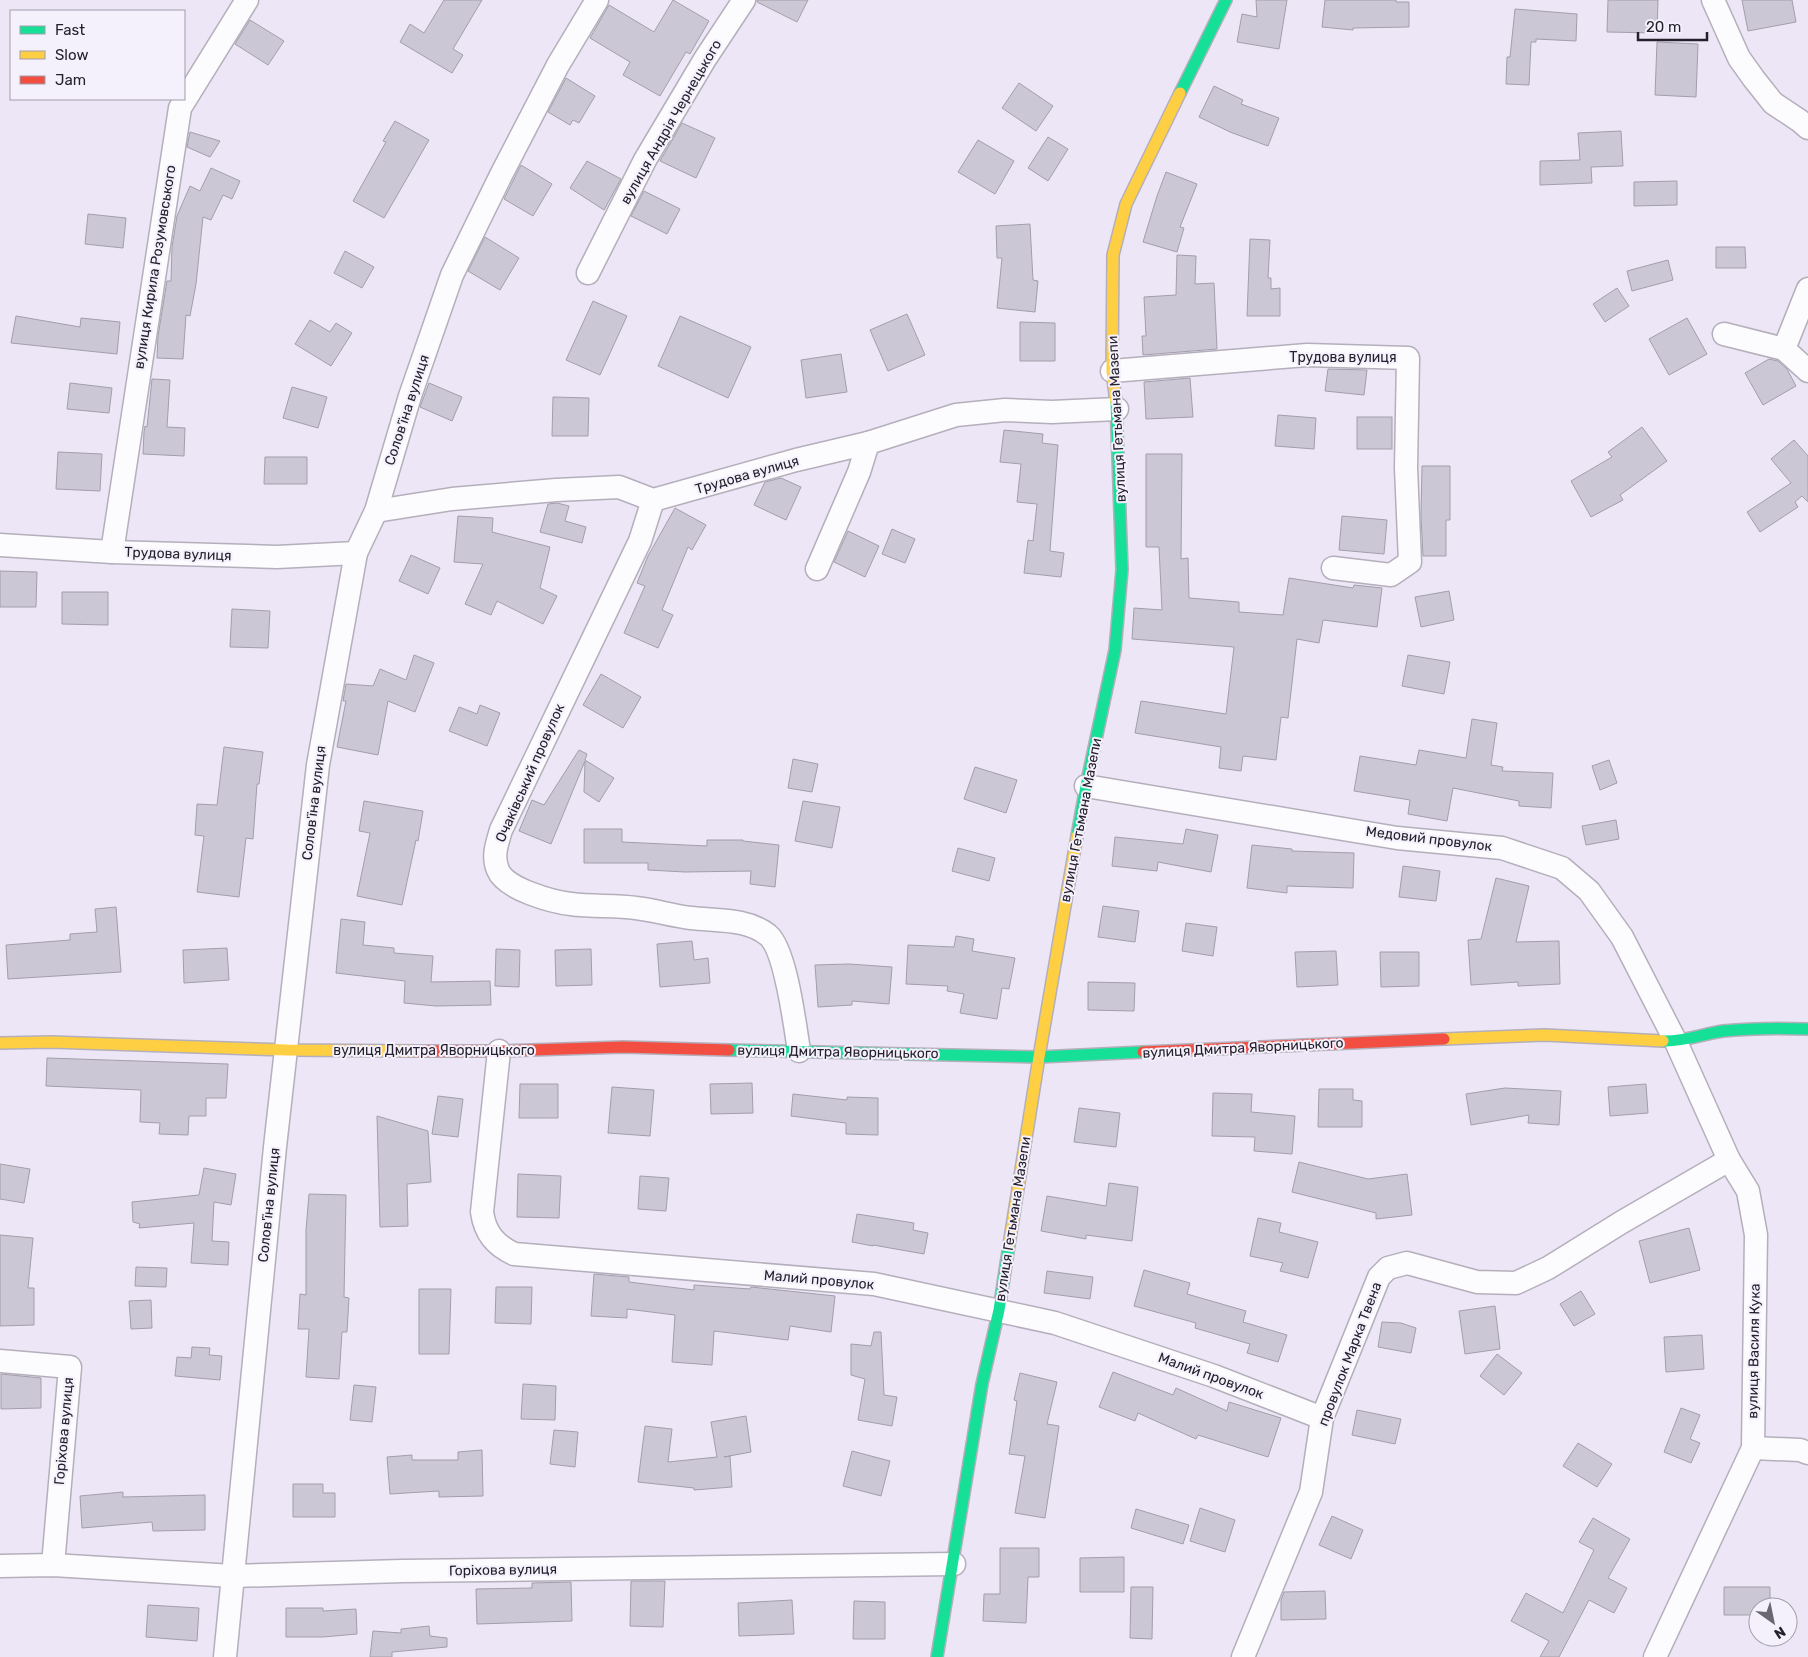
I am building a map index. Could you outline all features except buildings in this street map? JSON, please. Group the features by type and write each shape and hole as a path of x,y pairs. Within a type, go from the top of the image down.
{"street":[{"name":"вулиця Кирила Розумовського","path":"185,100 247,0"},
{"name":"Солов'їна вулиця","path":"225,1657 274,1147 287,1050 318,765 356,553 376,510 410,396 452,276 500,175 549,82 597,0"},
{"name":"вулиця Андрія Чернецького","path":"588,273 645,160 705,59 744,0"},
{"name":"вулиця Гетьмана Мазепи","path":"937,1657 954,1564 982,1384 999,1310 1039,1057 1086,786 1115,650 1121,579 1117,408 1112,372 1113,256 1126,204 1226,0"},
{"path":"1713,0 1739,58 1754,79 1773,104 1808,128"},
{"name":"вулиця Кирила Розумовського","path":"112,552 180,108 185,100"},
{"path":"1784,350 1808,289"},
{"path":"1724,334 1784,350 1808,371"},
{"name":"Трудова вулиця","path":"1112,372 1307,355 1408,358 1406,468 1410,562 1391,575 1334,568"},
{"name":"Трудова вулиця","path":"653,500 796,460 868,444 956,415 1005,410 1052,412 1117,408"},
{"path":"818,569 853,488 868,444"},
{"path":"376,510 452,499 556,490 619,487 653,500"},
{"name":"Очаківський провулок","path":"653,500 640,541 501,830 494,852 498,872 514,887 570,904 634,908 691,918 734,921 755,928 769,936 779,954 784,971 799,1051"},
{"name":"Трудова вулиця","path":"0,545 112,552 277,557 356,553"},
{"name":"Медовий провулок","path":"1086,786 1397,838 1502,848 1562,868 1589,891 1622,937 1676,1042"},
{"path":"1676,1042 1690,1036 1726,1030 1808,1030"},
{"name":"вулиця Дмитра Яворницького","path":"0,1043 51,1042 287,1050 499,1051 623,1047 1039,1057 1545,1035 1676,1042"},
{"name":"вулиця Василя Кука","path":"1656,1657 1753,1448 1756,1235 1748,1191 1729,1160 1676,1042"},
{"name":"Малий провулок","path":"499,1051 482,1212 490,1237 501,1248 514,1254 874,1284 1055,1323 1214,1376 1322,1418"},
{"name":"провулок Марка Твена","path":"1243,1657 1311,1492 1322,1418 1379,1276 1388,1268 1407,1263 1477,1282 1516,1283 1548,1268 1622,1222 1729,1160"},
{"name":"Горіхова вулиця","path":"0,1361 70,1366 53,1565"},
{"path":"1753,1448 1800,1450 1808,1453"},
{"name":"Горіхова вулиця","path":"0,1566 53,1565 233,1576 402,1571 954,1564"}],"traffic: fast":[{"path":"1180,93 1226,0"},
{"path":"1077,836 1115,650 1122,570 1116,402"},
{"path":"1663,1041 1693,1038 1734,1030 1765,1028 1808,1029"},
{"path":"729,1050 1039,1057 1143,1052"},
{"path":"937,1657 982,1384 999,1310 1009,1245"}],"traffic: slow":[{"path":"1116,402 1112,371 1113,255 1126,204 1180,93"},
{"path":"1009,1245 1077,836"},
{"path":"1444,1039 1545,1035 1663,1041"},
{"path":"0,1043 51,1042 287,1050 418,1051"}],"traffic: jam":[{"path":"1143,1052 1444,1039"},
{"path":"418,1051 499,1051 623,1047 729,1050"}]}
